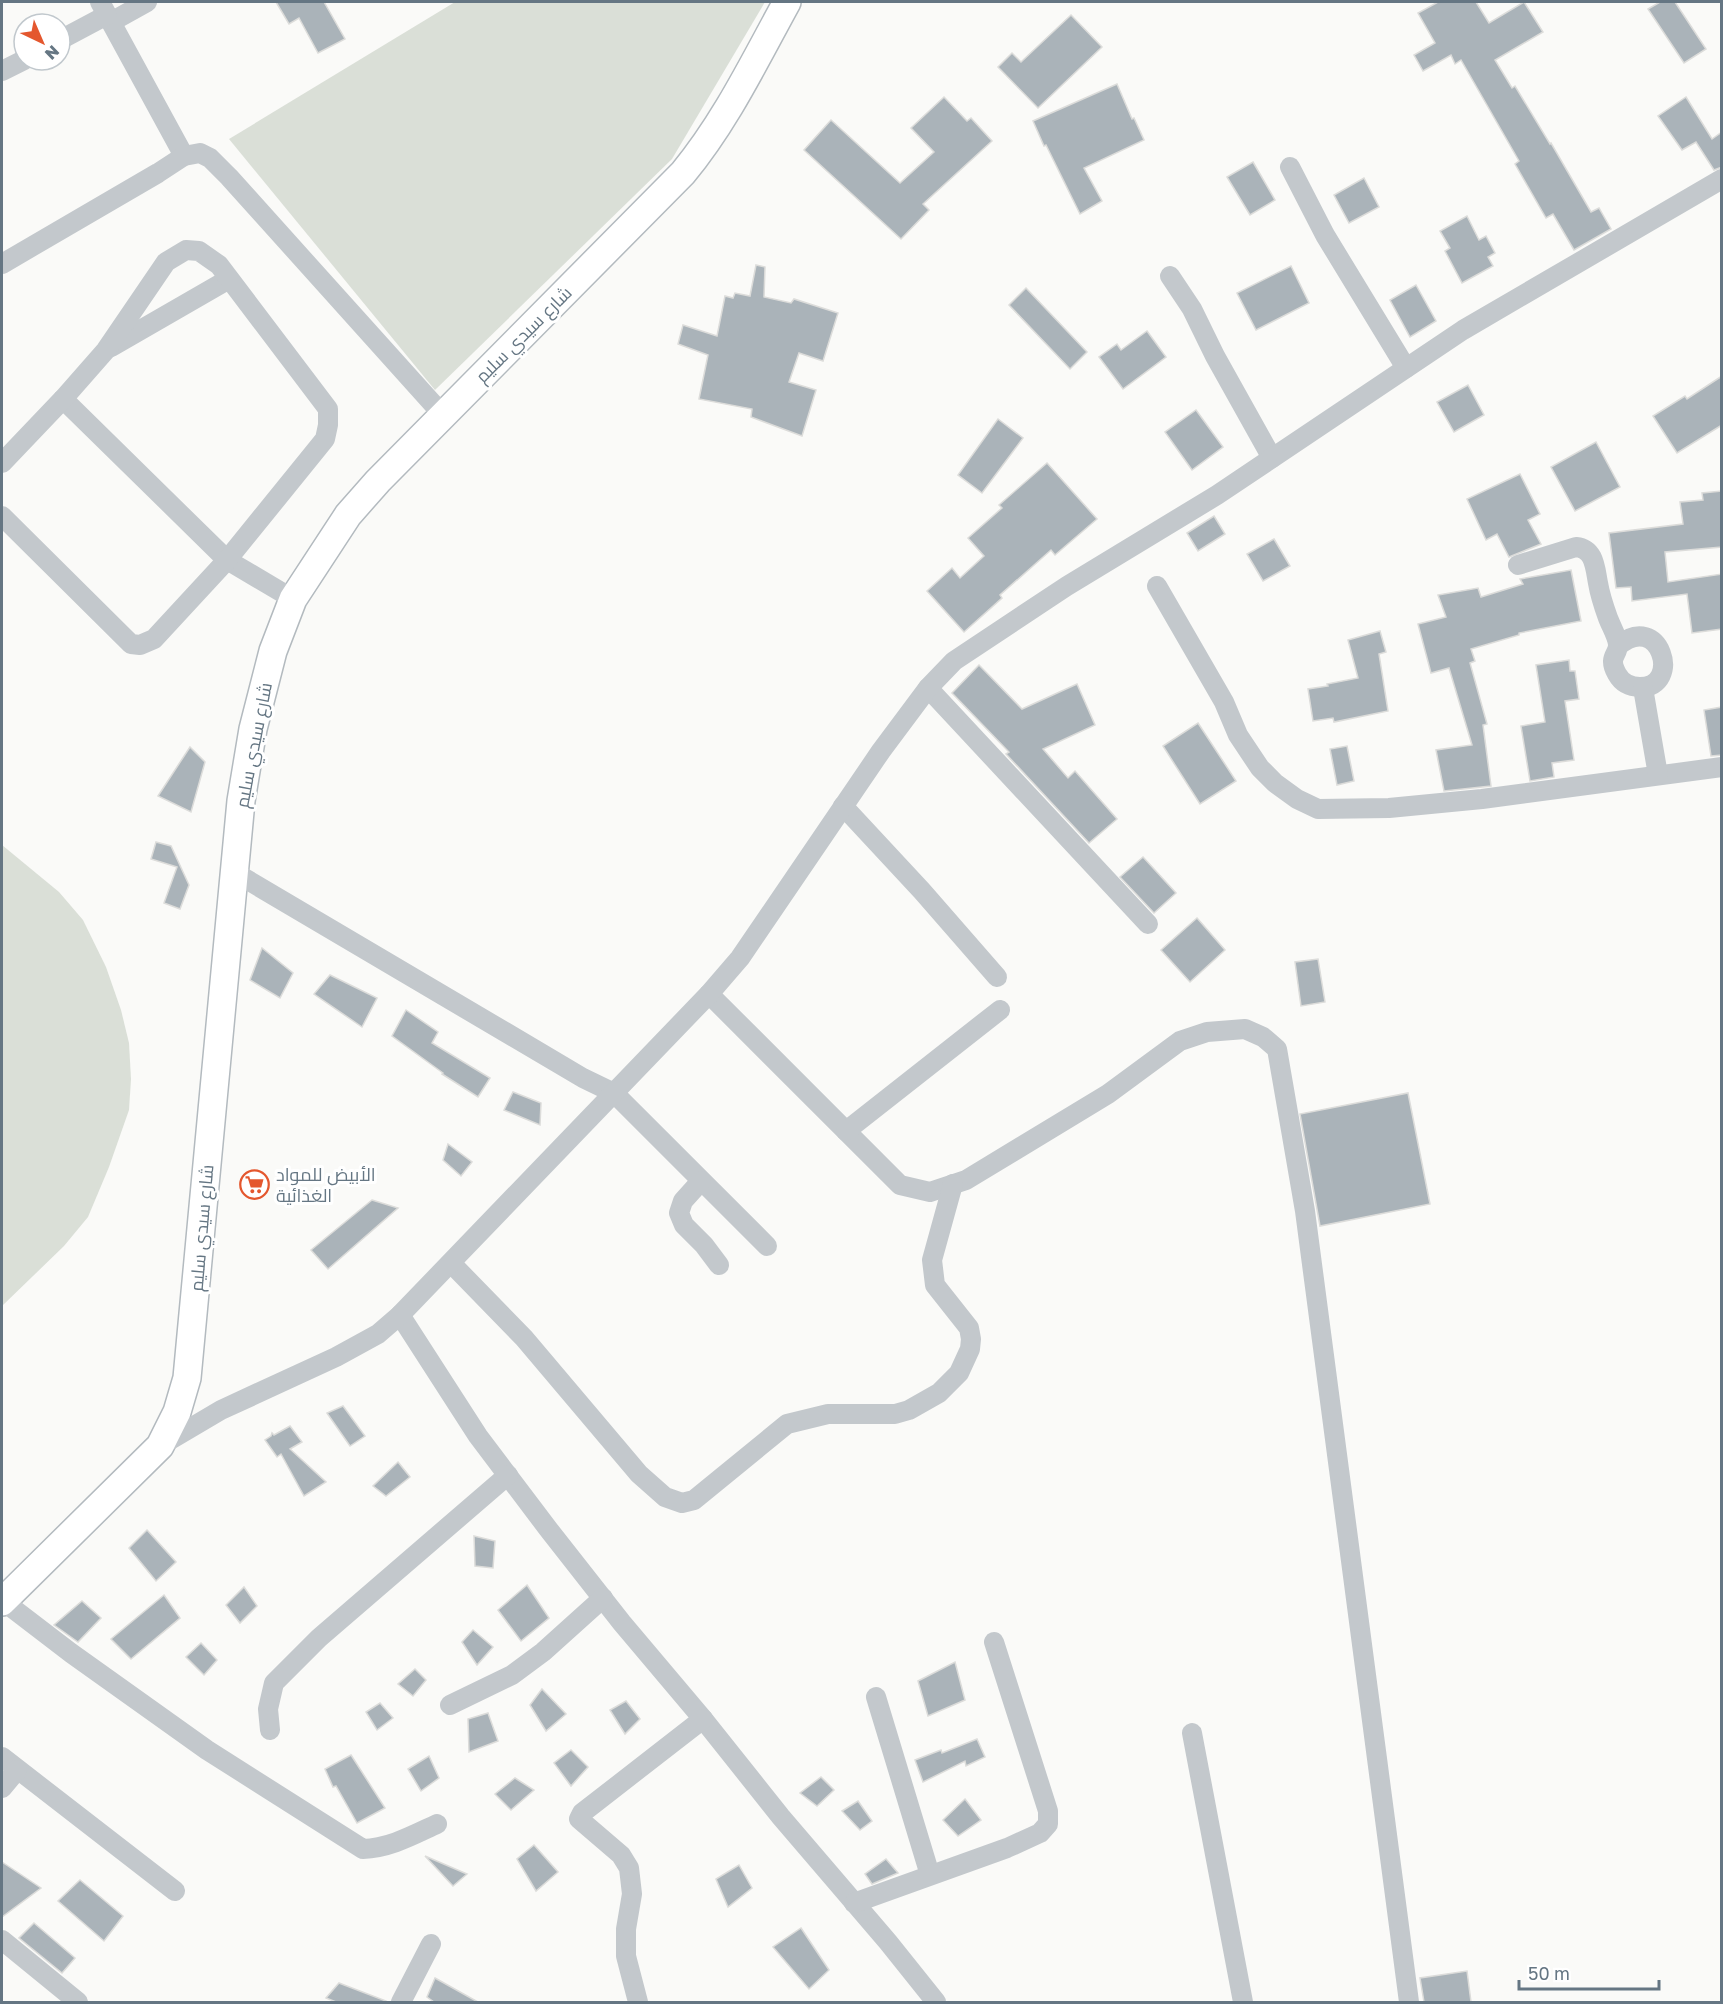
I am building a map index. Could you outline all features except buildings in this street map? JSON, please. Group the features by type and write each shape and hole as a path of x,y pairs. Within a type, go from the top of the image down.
{"main road":[{"name":"شارع سيدي سليم","path":"2,1601 160,1446 177,1412 187,1378 242,801 253,729 273,651 292,599 348,515 378,481 683,172 705,146 787,2"}],"street":[{"path":"72,33 106,13 147,2"},
{"path":"106,13 184,156"},
{"path":"2,261 184,156 200,153 210,158 442,415"},
{"path":"1290,167 1325,235 1406,368"},
{"path":"160,1446 221,1410 336,1357 378,1334 400,1315 709,994 740,958 881,751 928,688 954,661 1067,586 1217,495 1463,330 1722,179"},
{"path":"2,463 106,350 166,262 186,250 199,250 219,265 328,409 325,439 227,560 154,639 140,645 131,644 2,516"},
{"path":"1170,276 1192,309 1215,356 1272,458"},
{"path":"106,350 229,279"},
{"path":"63,399 227,560 292,599"},
{"path":"1518,565 1576,547 1586,550 1595,563 1598,583 1618,646"},
{"path":"1157,586 1224,702 1238,735 1260,768 1275,783 1297,799 1318,809 1389,808 1482,799 1722,767"},
{"path":"1637,636 1650,640 1658,647 1664,659 1661,674 1650,685 1643,688 1628,685 1616,673 1612,660 1618,646 1637,636"},
{"path":"928,688 1148,924"},
{"path":"1643,688 1658,776"},
{"path":"843,806 922,891 997,977"},
{"path":"234,872 573,1072 614,1093 767,1246"},
{"path":"709,994 900,1185 930,1192 976,1174 1108,1094 1180,1041 1208,1032 1245,1029 1263,1037 1277,1049 1305,1211 1409,2002"},
{"path":"846,1131 1000,1010"},
{"path":"701,1181 683,1201 679,1213 684,1225 704,1245 719,1265"},
{"path":"451,1263 524,1338 639,1474 664,1497 682,1503 694,1500 787,1424 828,1414 895,1414 909,1410 939,1393 959,1373 970,1349 969,1328 935,1285 932,1260 953,1184"},
{"path":"400,1315 478,1436 603,1598 781,1817 936,2002"},
{"path":"270,1730 268,1709 274,1683 319,1638 508,1475"},
{"path":"450,1705 512,1675 543,1652 603,1598"},
{"path":"2,1601 207,1750 363,1849 378,1848 402,1840 437,1824"},
{"path":"854,1904 1007,1848 1040,1833 1048,1824 1048,1811 994,1642"},
{"path":"876,1697 930,1875"},
{"path":"638,2002 626,1956 626,1929 632,1894 628,1868 621,1856 579,1819 582,1813 703,1719"},
{"path":"1192,1733 1243,2002"},
{"path":"2,1757 175,1891"},
{"path":"2,1788 17,1770"},
{"path":"2,1940 78,2002"},
{"path":"401,2002 431,1944"}],"shaded area":[{"path":"455,2 765,2 672,159 435,390 229,139"},
{"path":"2,845 59,892 83,920 106,967 121,1010 129,1043 131,1079 129,1110 88,1217 64,1246 2,1306"}],"place":[{"name":"الأبيض للمواد الغذائية","path":"255,1184"}]}
